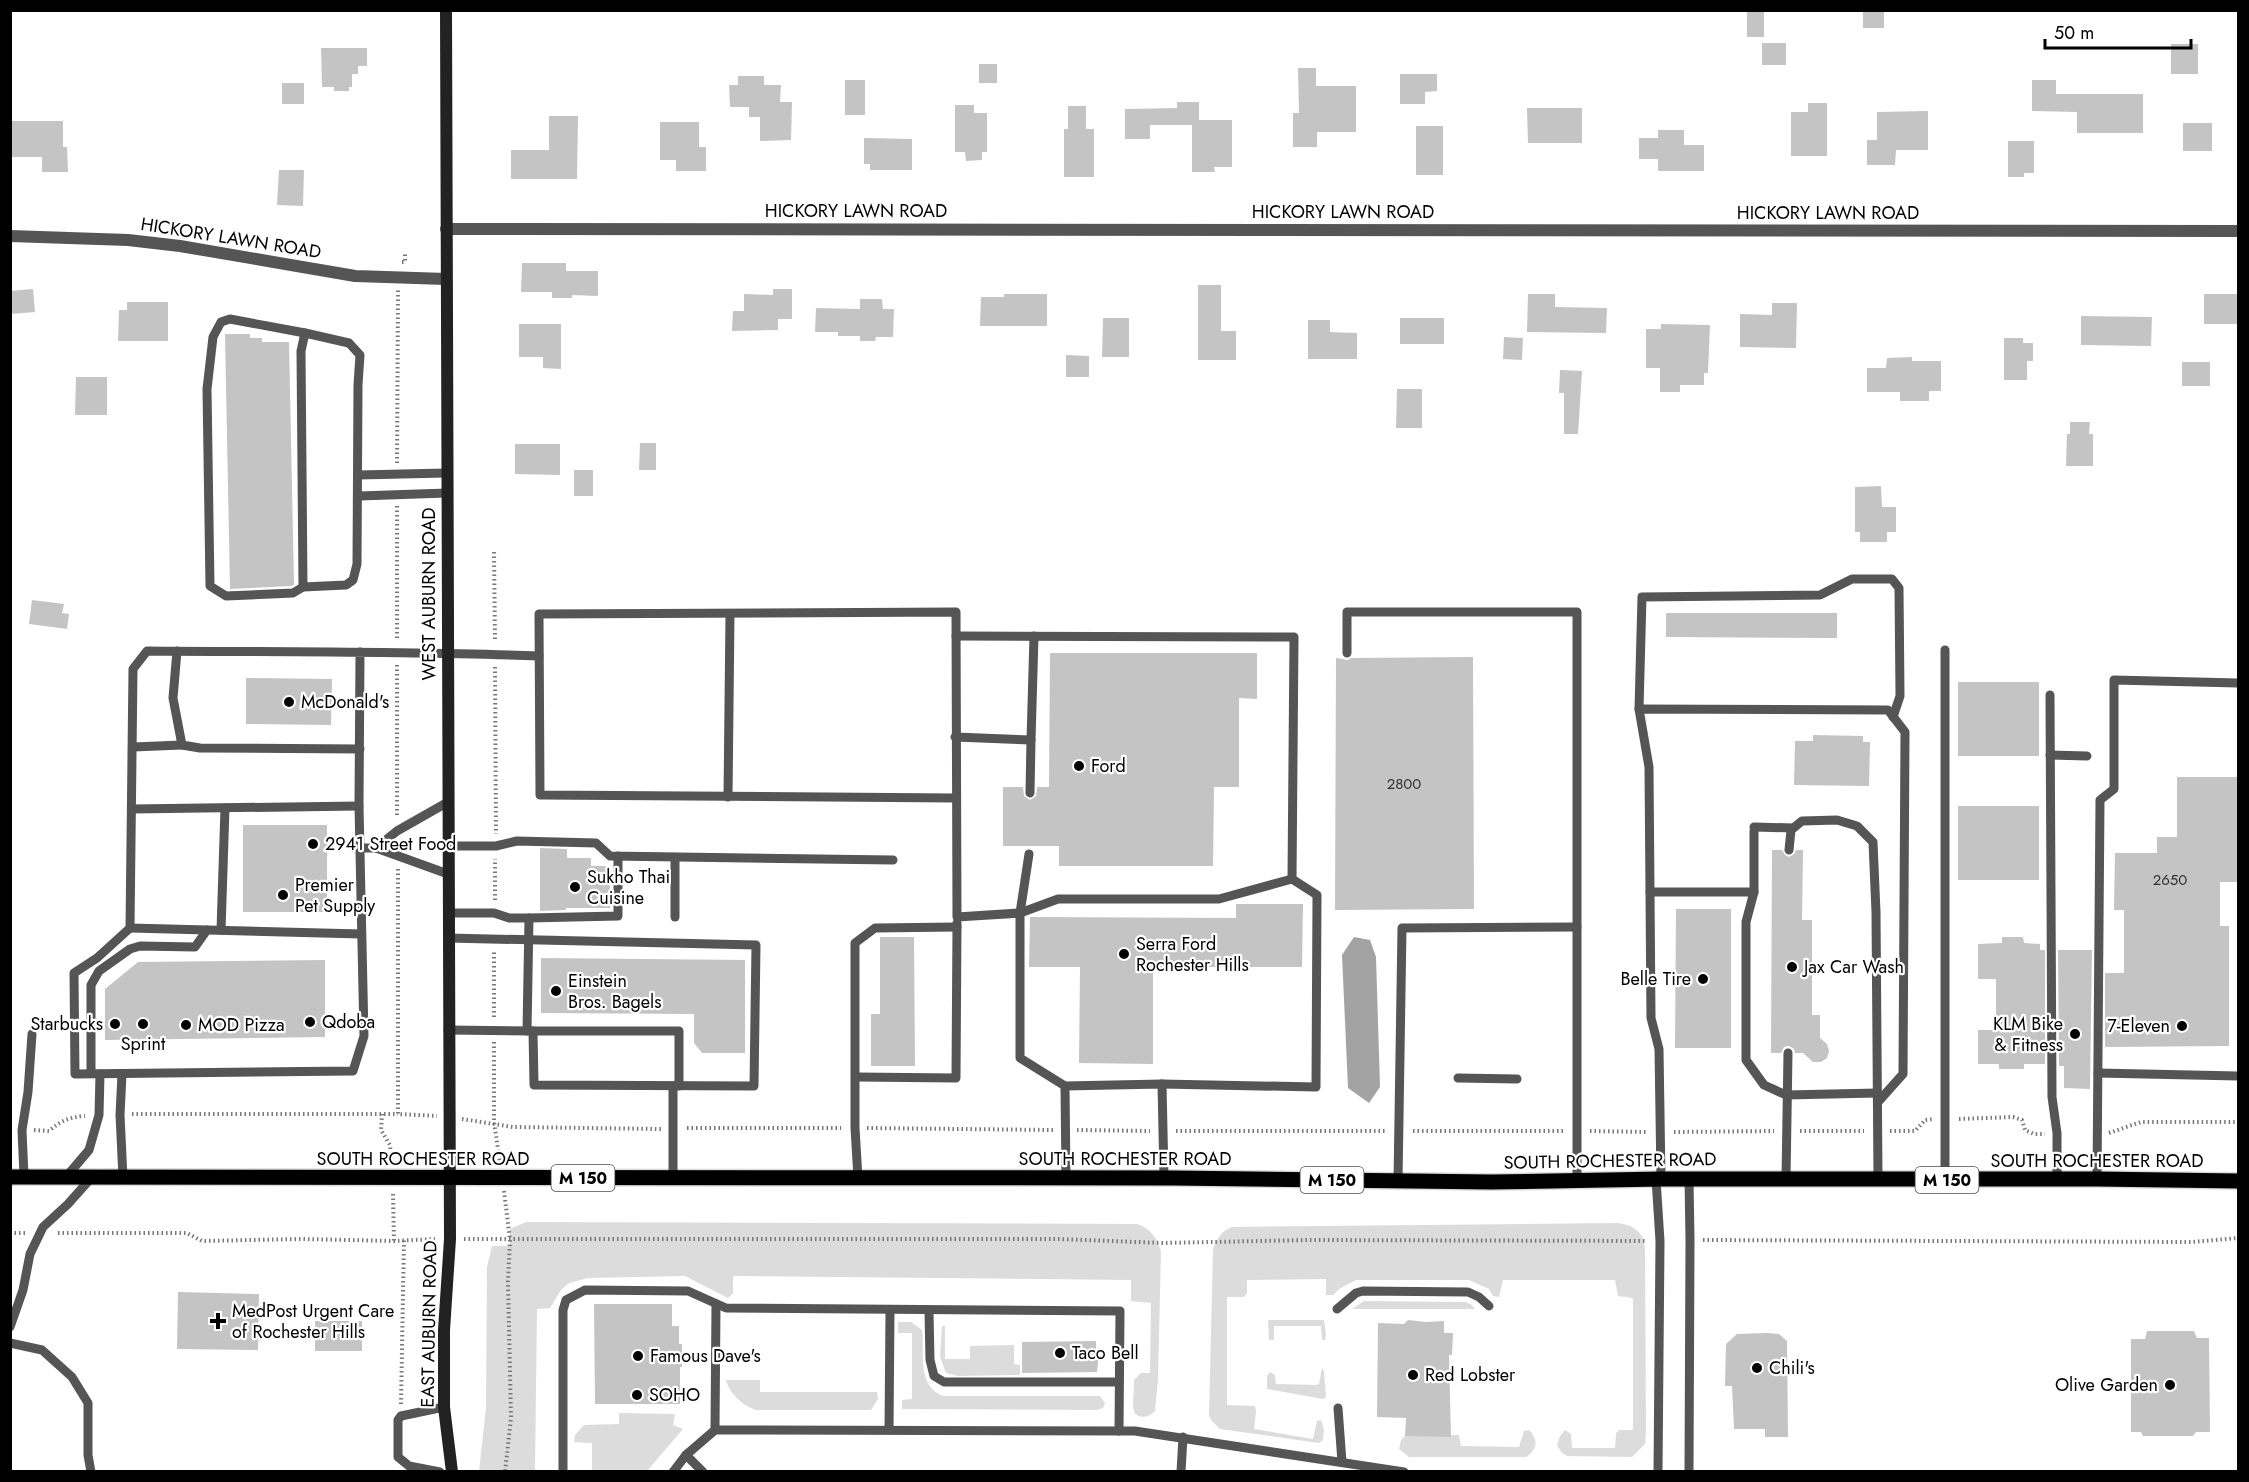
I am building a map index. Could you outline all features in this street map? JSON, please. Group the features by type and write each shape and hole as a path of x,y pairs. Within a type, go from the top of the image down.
{"main road":[{"name":"WEST AUBURN ROAD","path":"446,10 448,1178"},
{"name":"SOUTH ROCHESTER ROAD","path":"17,1177 2238,1181"},
{"name":"EAST AUBURN ROAD","path":"448,1178 450,1239 444,1330 444,1407 452,1472"}],"street":[{"name":"HICKORY LAWN ROAD","path":"446,229 2238,231"},
{"name":"HICKORY LAWN ROAD","path":"10,236 128,240 180,246 355,276 446,279"}],"lane":[{"path":"230,319 305,333 349,343 360,355 357,564 353,580 346,585 303,587 293,593 226,596 210,586 207,388 213,337 221,322 230,319"},
{"path":"303,587 301,351 305,333"},
{"path":"358,475 446,473"},
{"path":"359,496 447,493"},
{"path":"1658,1472 1659,1049 1651,1018 1649,767 1639,709 1642,597 1820,595 1852,579 1892,579 1899,588 1900,696 1893,717"},
{"path":"856,1077 956,1078 956,612 539,614 540,795 955,798"},
{"path":"1347,653 1347,612 1577,612 1577,1180"},
{"path":"728,797 730,614"},
{"path":"956,636 1294,637 1292,879"},
{"path":"1030,793 1034,636"},
{"path":"1945,650 1945,1180"},
{"path":"130,928 133,669 147,651 448,653 539,656"},
{"path":"177,651 173,698 182,745"},
{"path":"360,652 359,806 364,1036 353,1071 75,1074 74,973 97,958 130,928 361,934"},
{"path":"2097,1179 2100,800 2114,789 2114,680 2238,683"},
{"path":"2050,694 2052,1097 2057,1134 2057,1179"},
{"path":"1639,709 1888,710 1905,732 1903,1074 1877,1098 1786,1095 1764,1085 1746,1060 1746,921 1754,892 1754,829 1793,828"},
{"path":"955,737 1031,740"},
{"path":"133,747 182,745 200,748 360,749"},
{"path":"2050,754 2087,756"},
{"path":"376,848 398,831 448,802"},
{"path":"132,809 359,806"},
{"path":"221,930 225,808"},
{"path":"1789,850 1793,828 1802,820 1837,820 1857,826 1873,842 1876,912 1878,1179"},
{"path":"448,846 496,846 517,841 596,843 610,856 893,860"},
{"path":"360,848 376,848 448,874"},
{"path":"957,917 1020,914 1059,899 1219,899 1292,879 1317,895 1316,1087 1162,1084 1065,1086 1020,1058 1020,914 1029,855"},
{"path":"448,913 494,913 509,918 618,916 618,856"},
{"path":"675,858 675,917"},
{"path":"1650,892 1754,892"},
{"path":"448,938 529,940 756,945 754,1086 534,1085 530,1031 529,940 529,918"},
{"path":"858,1179 855,1128 855,943 875,928 957,927"},
{"path":"1398,1181 1402,927 1577,927"},
{"path":"66,1178 89,1150 99,1114 92,985 99,971 130,949 140,946 195,947 207,930"},
{"path":"448,1030 679,1031 673,1128 673,1179"},
{"path":"17,1177 28,1092 32,1034"},
{"path":"1786,1179 1788,1053"},
{"path":"2098,1073 2238,1076"},
{"path":"122,1074 120,1114 123,1178"},
{"path":"1458,1078 1517,1079"},
{"path":"1162,1084 1164,1178"},
{"path":"1065,1086 1066,1179"},
{"path":"10,1327 23,1290 30,1254 43,1227 92,1177"},
{"path":"1689,1179 1689,1472"},
{"path":"563,1472 563,1310 566,1300 585,1290 688,1291 726,1308 1120,1311 1119,1431"},
{"path":"1337,1309 1356,1293 1363,1291 1468,1292 1479,1297 1489,1306"},
{"path":"715,1430 716,1304"},
{"path":"889,1430 890,1311"},
{"path":"929,1311 932,1368 934,1376 944,1382 1119,1382"},
{"path":"10,1343 42,1350 72,1377 88,1403 88,1455 91,1472"},
{"path":"440,1472 409,1466 398,1457 398,1420 401,1416 444,1407"},
{"path":"1338,1408 1342,1462"},
{"path":"673,1472 686,1455 715,1430 889,1430 1119,1431 1183,1437 1404,1472"},
{"path":"1181,1472 1183,1437"},
{"path":"686,1455 703,1472"}],"path":[{"path":"397,474 398,278 396,262 405,262 405,254"},
{"path":"397,495 398,831"},
{"path":"494,552 496,846 494,913"},
{"path":"398,855 398,1114"},
{"path":"494,939 494,1122 510,1240 508,1282 511,1418 505,1472"},
{"path":"22,1130 49,1131 72,1116 99,1114"},
{"path":"120,1114 398,1114 494,1122 513,1127 1660,1132 1915,1131 1925,1119 2013,1117 2022,1120 2025,1130 2034,1134 2057,1134"},
{"path":"2097,1133 2112,1133 2140,1122 2238,1122"},
{"path":"10,1233 187,1233 202,1241 418,1239"},
{"path":"1703,1240 2192,1242 2238,1238"},
{"path":"499,1239 1058,1239 1164,1243 1308,1240 1650,1241"},
{"path":"401,1416 404,1240"}],"shaded area":[{"path":"1354,937 1370,940 1376,957 1380,1087 1369,1103 1348,1088 1342,955"},
{"path":"526,1222 1137,1224 1152,1234 1161,1251 1155,1411 1143,1417 1135,1414 1133,1407 1134,1380 1141,1373 1150,1373 1151,1303 1131,1301 1131,1280 733,1276 733,1293 728,1298 685,1276 588,1278 569,1283 561,1290 550,1308 537,1309 535,1471 479,1471 486,1407 487,1267 492,1246 510,1246 510,1229"},
{"path":"1617,1223 1637,1230 1643,1238 1645,1249 1646,1434 1645,1444 1632,1457 1567,1456 1557,1445 1565,1430 1571,1434 1572,1448 1615,1448 1616,1433 1619,1430 1633,1430 1633,1298 1618,1296 1615,1280 1503,1280 1499,1297 1493,1296 1489,1289 1469,1280 1356,1280 1333,1295 1326,1295 1326,1279 1247,1280 1247,1293 1244,1297 1227,1297 1227,1405 1255,1406 1254,1429 1313,1439 1317,1421 1321,1420 1324,1430 1323,1440 1319,1443 1220,1429 1211,1420 1209,1415 1213,1249 1220,1236 1232,1227"},
{"path":"1364,1301 1465,1302 1475,1309 1352,1309"},
{"path":"1268,1320 1324,1320 1325,1340 1322,1340 1321,1326 1274,1326 1274,1340 1269,1340"},
{"path":"898,1322 911,1322 922,1330 925,1376 934,1391 943,1396 1100,1396 1105,1403 1103,1408 1097,1410 902,1409 902,1400 912,1399 912,1333 898,1333"},
{"path":"942,1326 945,1326 945,1359 970,1359 970,1346 1014,1345 1014,1364 1020,1365 1020,1375 958,1376 946,1373 940,1357"},
{"path":"1322,1368 1326,1397 1323,1399 1267,1389 1267,1376 1270,1372 1275,1375 1276,1384 1316,1385 1319,1384"},
{"path":"726,1380 760,1380 760,1392 877,1392 878,1399 871,1410 756,1410 737,1398 730,1390"},
{"path":"619,1413 675,1414 673,1425 683,1429 647,1471 592,1471 592,1443 574,1442 575,1435 584,1425 619,1424"},
{"path":"1529,1430 1534,1437 1535,1445 1533,1451 1526,1457 1409,1457 1399,1449 1401,1440 1405,1436 1459,1435 1461,1446 1519,1447 1524,1431"}],"building":[{"path":"1747,10 1764,10 1764,37 1747,37"},
{"path":"1863,10 1884,10 1884,28 1863,28"},
{"path":"1762,43 1786,43 1786,65 1762,65"},
{"path":"2171,44 2198,44 2198,74 2171,74"},
{"path":"321,48 367,48 367,66 358,66 358,74 352,74 352,87 349,87 349,91 334,91 334,87 322,87"},
{"path":"979,64 997,64 997,83 979,83"},
{"path":"1298,68 1316,68 1316,86 1356,86 1356,132 1317,132 1317,147 1293,147 1293,113 1299,113"},
{"path":"1400,74 1437,74 1437,91 1425,92 1425,104 1400,104"},
{"path":"738,76 764,76 764,85 781,85 780,102 792,102 791,140 760,141 760,117 749,117 749,107 730,107 729,85 738,85"},
{"path":"845,80 865,80 865,115 845,115"},
{"path":"2032,80 2056,80 2056,94 2143,94 2143,133 2077,133 2077,112 2032,111"},
{"path":"282,83 304,83 304,104 282,104"},
{"path":"1177,102 1199,102 1199,120 1232,120 1232,167 1214,167 1215,172 1192,172 1192,125 1150,125 1150,139 1125,139 1125,109 1177,108"},
{"path":"1808,103 1827,103 1827,156 1791,156 1791,112 1808,112"},
{"path":"955,105 974,105 974,113 987,113 987,152 982,152 982,160 966,161 965,152 955,152"},
{"path":"1068,106 1086,106 1086,129 1094,129 1094,177 1064,177 1064,129 1068,129"},
{"path":"1527,108 1582,108 1582,143 1528,143"},
{"path":"1928,111 1928,150 1896,150 1895,165 1867,165 1867,140 1877,140 1877,112"},
{"path":"549,116 578,116 577,179 511,179 511,150 549,150"},
{"path":"12,121 63,121 63,147 67,147 68,172 42,172 42,157 12,157"},
{"path":"660,122 699,122 699,147 706,147 706,171 676,171 676,160 660,160"},
{"path":"2183,123 2212,123 2212,151 2183,151"},
{"path":"1416,126 1443,126 1443,175 1416,175"},
{"path":"1658,130 1684,130 1684,145 1704,145 1704,171 1658,171 1658,159 1639,159 1639,138 1658,138"},
{"path":"864,138 912,139 912,170 870,170 870,164 864,164"},
{"path":"2008,141 2034,141 2034,173 2024,173 2024,177 2008,177"},
{"path":"279,170 304,170 303,206 277,205"},
{"path":"522,263 566,263 566,271 598,271 598,296 572,295 572,298 552,298 552,292 521,292"},
{"path":"1198,285 1221,285 1221,331 1236,331 1236,360 1198,360"},
{"path":"33,289 35,312 10,314 10,291"},
{"path":"773,289 792,289 792,319 778,319 778,330 732,331 733,311 744,311 744,294 773,295"},
{"path":"1004,294 1047,294 1047,326 980,326 981,297 1004,297"},
{"path":"1528,294 1555,294 1555,307 1607,308 1606,333 1527,332"},
{"path":"2204,294 2238,294 2238,324 2204,324"},
{"path":"860,299 882,299 883,309 894,309 893,337 876,337 875,341 860,341 860,336 838,336 838,332 815,332 816,308 860,309"},
{"path":"127,302 168,302 168,341 118,341 119,310 127,310"},
{"path":"1772,303 1797,303 1796,348 1740,347 1740,314 1772,315"},
{"path":"2081,316 2152,317 2151,346 2081,345"},
{"path":"1103,318 1129,318 1129,357 1102,357"},
{"path":"1400,318 1444,318 1444,344 1400,344"},
{"path":"1308,320 1330,320 1330,332 1357,333 1357,359 1308,359"},
{"path":"519,324 561,324 561,369 543,368 543,357 519,357"},
{"path":"1661,324 1710,325 1708,373 1704,373 1704,385 1680,385 1680,392 1660,392 1660,368 1646,368 1646,329 1661,329"},
{"path":"225,334 250,334 250,338 262,338 262,342 289,342 294,585 291,586 230,589"},
{"path":"1504,337 1523,338 1522,360 1503,359"},
{"path":"2004,338 2023,338 2023,343 2033,343 2033,361 2027,361 2027,380 2004,380"},
{"path":"1066,355 1089,356 1089,377 1066,377"},
{"path":"1912,357 1912,361 1941,361 1941,391 1929,391 1929,401 1900,401 1900,392 1867,392 1867,368 1886,368 1887,358"},
{"path":"2182,362 2210,362 2210,386 2182,386"},
{"path":"1560,370 1582,371 1578,434 1564,434 1564,393 1559,393"},
{"path":"76,377 107,377 107,415 75,415"},
{"path":"1397,389 1422,389 1422,428 1396,428"},
{"path":"2070,422 2090,422 2089,434 2093,434 2093,466 2066,466 2067,434 2070,434"},
{"path":"640,443 656,443 656,470 639,470"},
{"path":"515,444 560,444 560,475 515,474"},
{"path":"574,470 593,470 593,496 574,496"},
{"path":"1881,486 1882,507 1896,507 1896,532 1887,532 1887,542 1860,542 1860,532 1855,532 1855,487"},
{"path":"32,600 64,604 62,613 69,614 67,629 29,624"},
{"path":"1666,613 1837,613 1837,638 1666,637"},
{"path":"1050,653 1257,653 1257,699 1239,698 1239,787 1214,787 1213,866 1059,866 1059,846 1003,846 1003,787 1023,787 1024,796 1030,800 1036,796 1037,787 1049,787"},
{"path":"1473,657 1474,909 1335,910 1336,658 1348,660 1351,658"},
{"name":"McDonald's","path":"246,678 332,679 331,725 246,724"},
{"path":"1958,682 2039,682 2039,756 1958,756"},
{"path":"1813,735 1863,736 1863,742 1870,742 1869,786 1794,785 1795,741 1813,741"},
{"path":"2177,777 2238,777 2238,882 2220,882 2220,926 2229,926 2229,1046 2105,1047 2105,973 2124,973 2124,910 2114,910 2115,853 2157,853 2157,837 2177,837"},
{"path":"1958,806 2039,806 2039,880 1958,880"},
{"path":"243,825 327,825 327,912 243,912"},
{"name":"Sukho Thai Cuisine","path":"540,848 567,849 567,858 591,858 591,866 610,866 610,908 566,908 566,910 540,911"},
{"name":"Jax Car Wash","path":"1772,850 1782,850 1789,857 1796,850 1803,850 1802,920 1812,920 1812,1015 1820,1015 1820,1038 1827,1044 1829,1051 1827,1058 1821,1062 1813,1062 1803,1053 1795,1053 1794,1049 1789,1046 1784,1047 1781,1053 1771,1053"},
{"path":"1236,904 1303,904 1302,967 1153,967 1153,1064 1079,1063 1080,967 1029,967 1030,917 1236,918"},
{"name":"Belle Tire","path":"1676,909 1731,909 1731,1048 1675,1048"},
{"path":"880,937 914,937 915,1066 871,1066 871,1014 880,1014"},
{"path":"2002,937 2023,937 2024,943 2040,944 2040,950 2045,950 2045,1064 2024,1064 2024,1069 1999,1069 1999,1064 1978,1064 1978,1030 1996,1030 1996,979 1978,979 1978,944 2002,943"},
{"name":"KLM Bike & Fitness","path":"2058,950 2092,950 2090,1089 2064,1088 2064,1066 2059,1066"},
{"path":"541,958 745,960 745,1053 702,1053 694,1043 694,1014 541,1013"},
{"path":"325,960 325,1037 105,1040 105,989 138,962"},
{"name":"MedPost Urgent Care of Rochester Hills","path":"178,1292 259,1294 258,1350 177,1349"},
{"name":"Famous Dave's","path":"594,1304 672,1304 672,1326 679,1326 679,1344 682,1344 680,1404 595,1404"},
{"name":"Red Lobster","path":"1408,1320 1444,1321 1444,1333 1453,1333 1452,1355 1449,1355 1451,1437 1405,1436 1406,1418 1377,1417 1378,1323 1404,1324"},
{"path":"315,1321 362,1321 362,1351 315,1351"},
{"name":"Olive Garden","path":"2147,1331 2194,1331 2197,1338 2209,1338 2210,1432 2196,1432 2193,1436 2143,1436 2141,1432 2131,1432 2131,1339 2145,1339"},
{"name":"Chili's","path":"1737,1334 1779,1334 1787,1341 1788,1437 1765,1437 1765,1429 1734,1429 1732,1386 1725,1386 1726,1344"},
{"name":"Taco Bell","path":"1096,1341 1096,1350 1099,1353 1097,1372 1022,1373 1022,1342"}],"place":[{"name":"McDonald's","path":"289,702"},
{"name":"Ford","path":"1079,766"},
{"name":"2941 Street Food","path":"313,844"},
{"name":"Sukho Thai Cuisine","path":"575,887"},
{"name":"Premier Pet Supply","path":"283,895"},
{"name":"Serra Ford Rochester Hills","path":"1124,954"},
{"name":"Jax Car Wash","path":"1792,967"},
{"name":"Belle Tire","path":"1703,979"},
{"name":"Einstein Bros. Bagels","path":"556,991"},
{"name":"Qdoba","path":"310,1022"},
{"name":"Starbucks","path":"115,1024"},
{"name":"Sprint","path":"143,1024"},
{"name":"MOD Pizza","path":"186,1025"},
{"name":"7-Eleven","path":"2182,1026"},
{"name":"KLM Bike & Fitness","path":"2075,1034"},
{"name":"MedPost Urgent Care of Rochester Hills","path":"218,1321"},
{"name":"Taco Bell","path":"1060,1353"},
{"name":"Famous Dave's","path":"638,1356"},
{"name":"Chili's","path":"1757,1368"},
{"name":"Red Lobster","path":"1413,1375"},
{"name":"Olive Garden","path":"2170,1385"},
{"name":"SOHO","path":"637,1395"}]}
